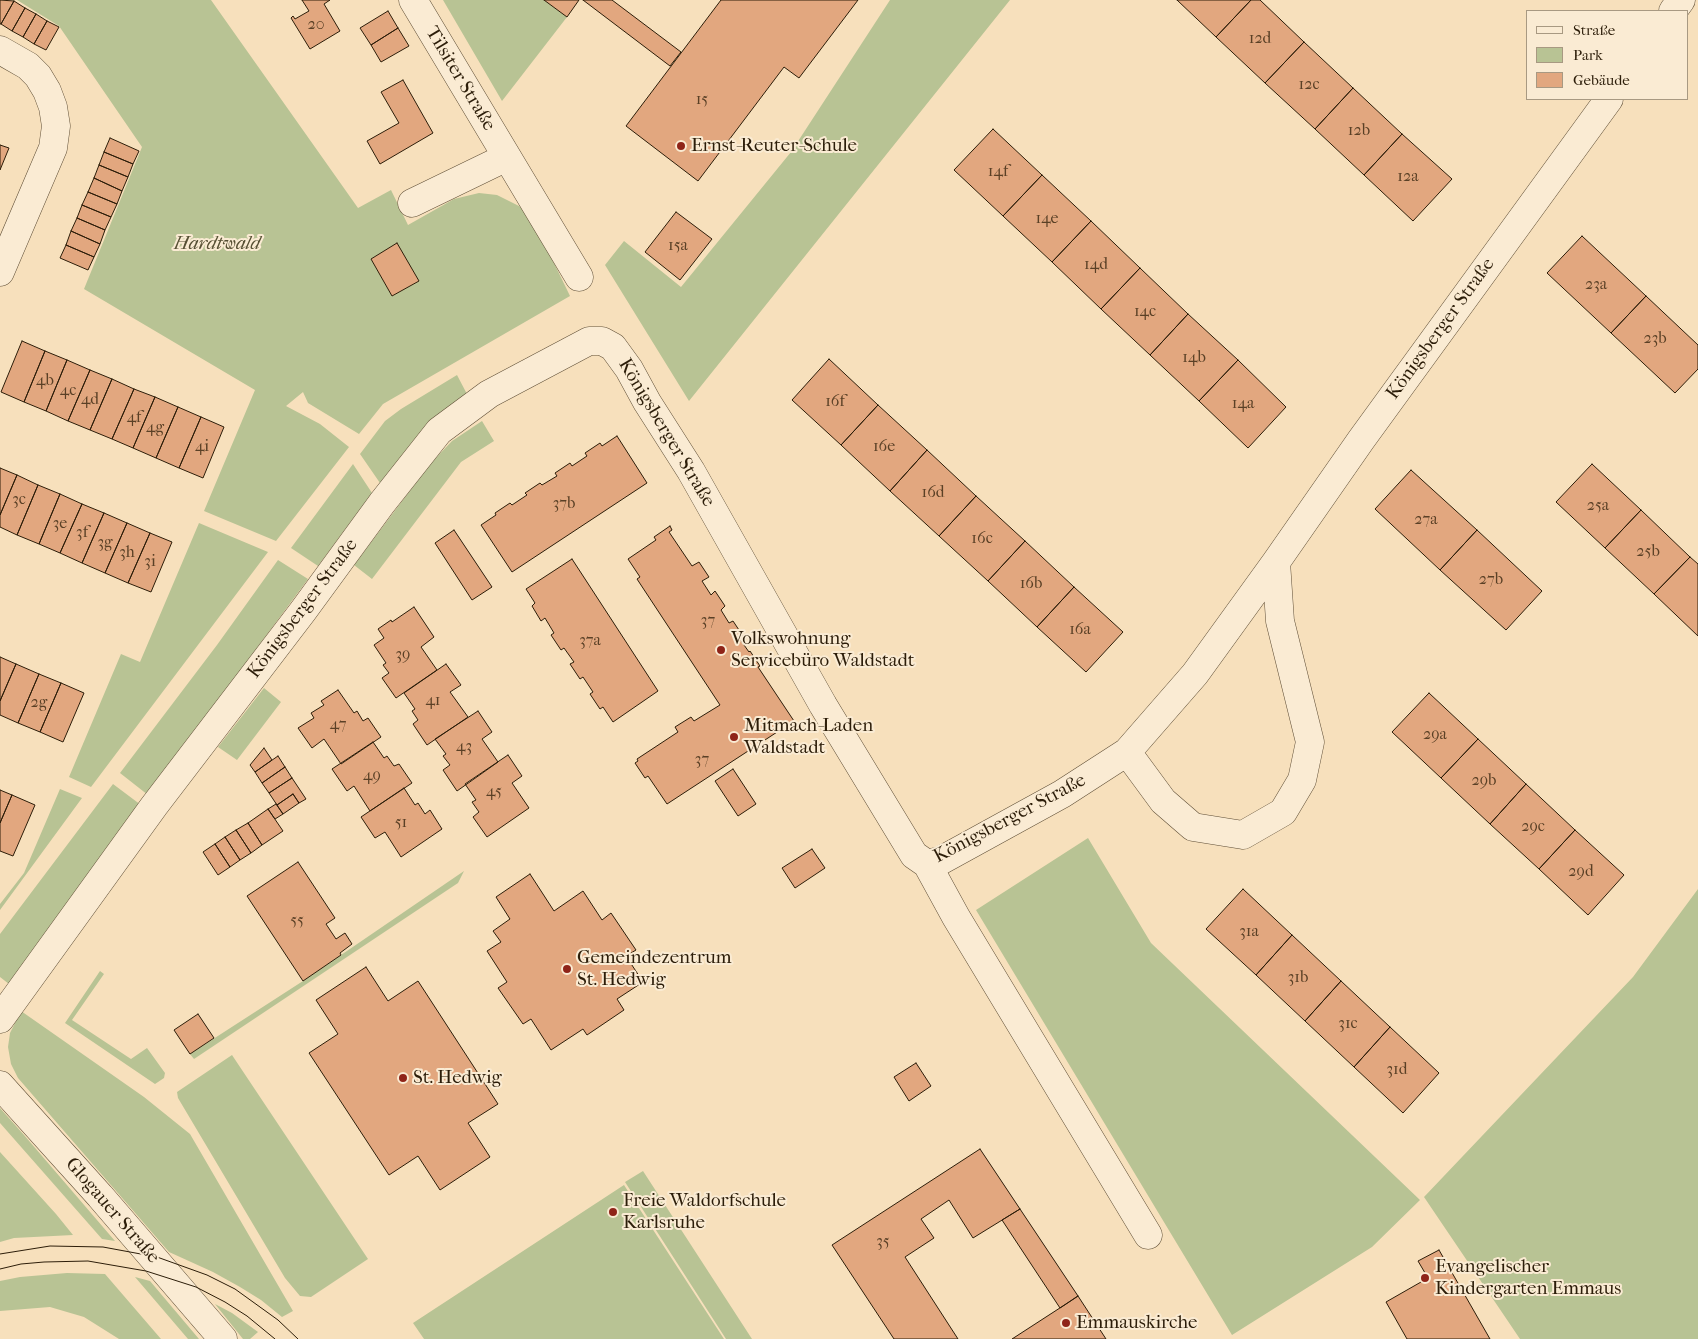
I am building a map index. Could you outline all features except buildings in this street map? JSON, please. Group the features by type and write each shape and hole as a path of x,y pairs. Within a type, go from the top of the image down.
{"street":[{"name":"Tilsiter Straße","path":"414,0 579,277"},
{"path":"0,50 28,66 38,76 54,107 56,126 53,148 0,272"},
{"name":"Königsberger Straße","path":"0,1019 154,806 303,611 382,503 439,431 489,394 589,341 602,341 613,347 629,370 690,471 823,705 914,855 927,864 940,861 1062,794 1127,752 1195,674 1276,562 1360,440 1608,100"},
{"path":"412,203 507,157"},
{"path":"1127,752 1162,801 1194,827 1243,835 1283,812 1302,780 1310,742 1280,621 1276,562"},
{"path":"927,864 956,917 1148,1234"},
{"name":"Glogauer Straße","path":"0,1085 100,1196 223,1339"}],"green space":[{"name":"Hardtwald","path":"17,0 211,0 358,208 391,190 408,225 454,199 479,193 497,195 519,206 536,221 538,230 570,296 383,404 359,434 308,403 303,392 286,406 320,424 349,447 276,541 204,511 255,390 84,289 142,147 59,26","holes":["397,244 419,281 392,296 371,259"]},
{"path":"443,0 544,0 567,17 502,101"},
{"path":"890,0 1010,0 689,401 605,265 624,241 681,287 791,152"},
{"path":"457,375 468,396 442,413 420,433 380,483 360,454 385,421"},
{"path":"482,421 494,441 461,462 372,579 354,565 430,464 452,441"},
{"path":"353,464 372,493 318,566 291,548"},
{"path":"199,523 268,552 91,787 69,777 121,654 140,662"},
{"path":"278,560 308,579 148,795 120,773 217,645"},
{"path":"264,688 281,702 237,760 218,747"},
{"path":"113,784 141,805 9,984 0,977 0,934"},
{"path":"60,789 82,798 0,910 0,904 24,873"},
{"path":"1088,838 1151,943 1420,1200 1372,1247 1232,1335 976,910"},
{"path":"464,871 458,883 194,1059 190,1054 303,981"},
{"path":"1698,889 1698,1339 1520,1339 1424,1197 1633,977"},
{"path":"100,971 104,974 72,1020 131,1059 147,1048 165,1073 164,1078 155,1084 65,1023"},
{"path":"21,1011 144,1097 190,1134 293,1311 282,1317 261,1300 240,1287 213,1272 169,1252 18,1078 11,1064 8,1047 10,1033"},
{"path":"232,1055 368,1259 311,1297 300,1296 285,1278 178,1098 177,1092"},
{"path":"0,1108 115,1241 102,1239 0,1123"},
{"path":"0,1152 73,1235 14,1238 0,1242"},
{"path":"643,1171 752,1339 726,1339 625,1182"},
{"path":"624,1185 724,1339 424,1339 413,1323"},
{"path":"67,1273 105,1274 161,1339 119,1339 84,1317 50,1307 0,1311 0,1281 20,1277"},
{"path":"135,1277 150,1281 199,1339 188,1339"},
{"path":"215,1304 232,1313 258,1332 250,1339 243,1339"}],"tram line":[{"path":"0,1254 50,1246 103,1247 157,1257 207,1275 235,1289 278,1320 298,1339"},
{"path":"0,1269 21,1264 88,1261 146,1271 196,1287 225,1302 247,1316 275,1339"}],"place":[{"name":"Ernst-Reuter-Schule","path":"681,146"},
{"name":"Volkswohnung Servicebüro Waldstadt","path":"721,650"},
{"name":"Mitmach-Laden Waldstadt","path":"734,737"},
{"name":"Gemeindezentrum St. Hedwig","path":"567,969"},
{"name":"St. Hedwig","path":"403,1078"},
{"name":"Freie Waldorfschule Karlsruhe","path":"613,1212"},
{"name":"Evangelischer Kindergarten Emmaus","path":"1425,1278"},
{"name":"Emmauskirche","path":"1066,1323"}]}
